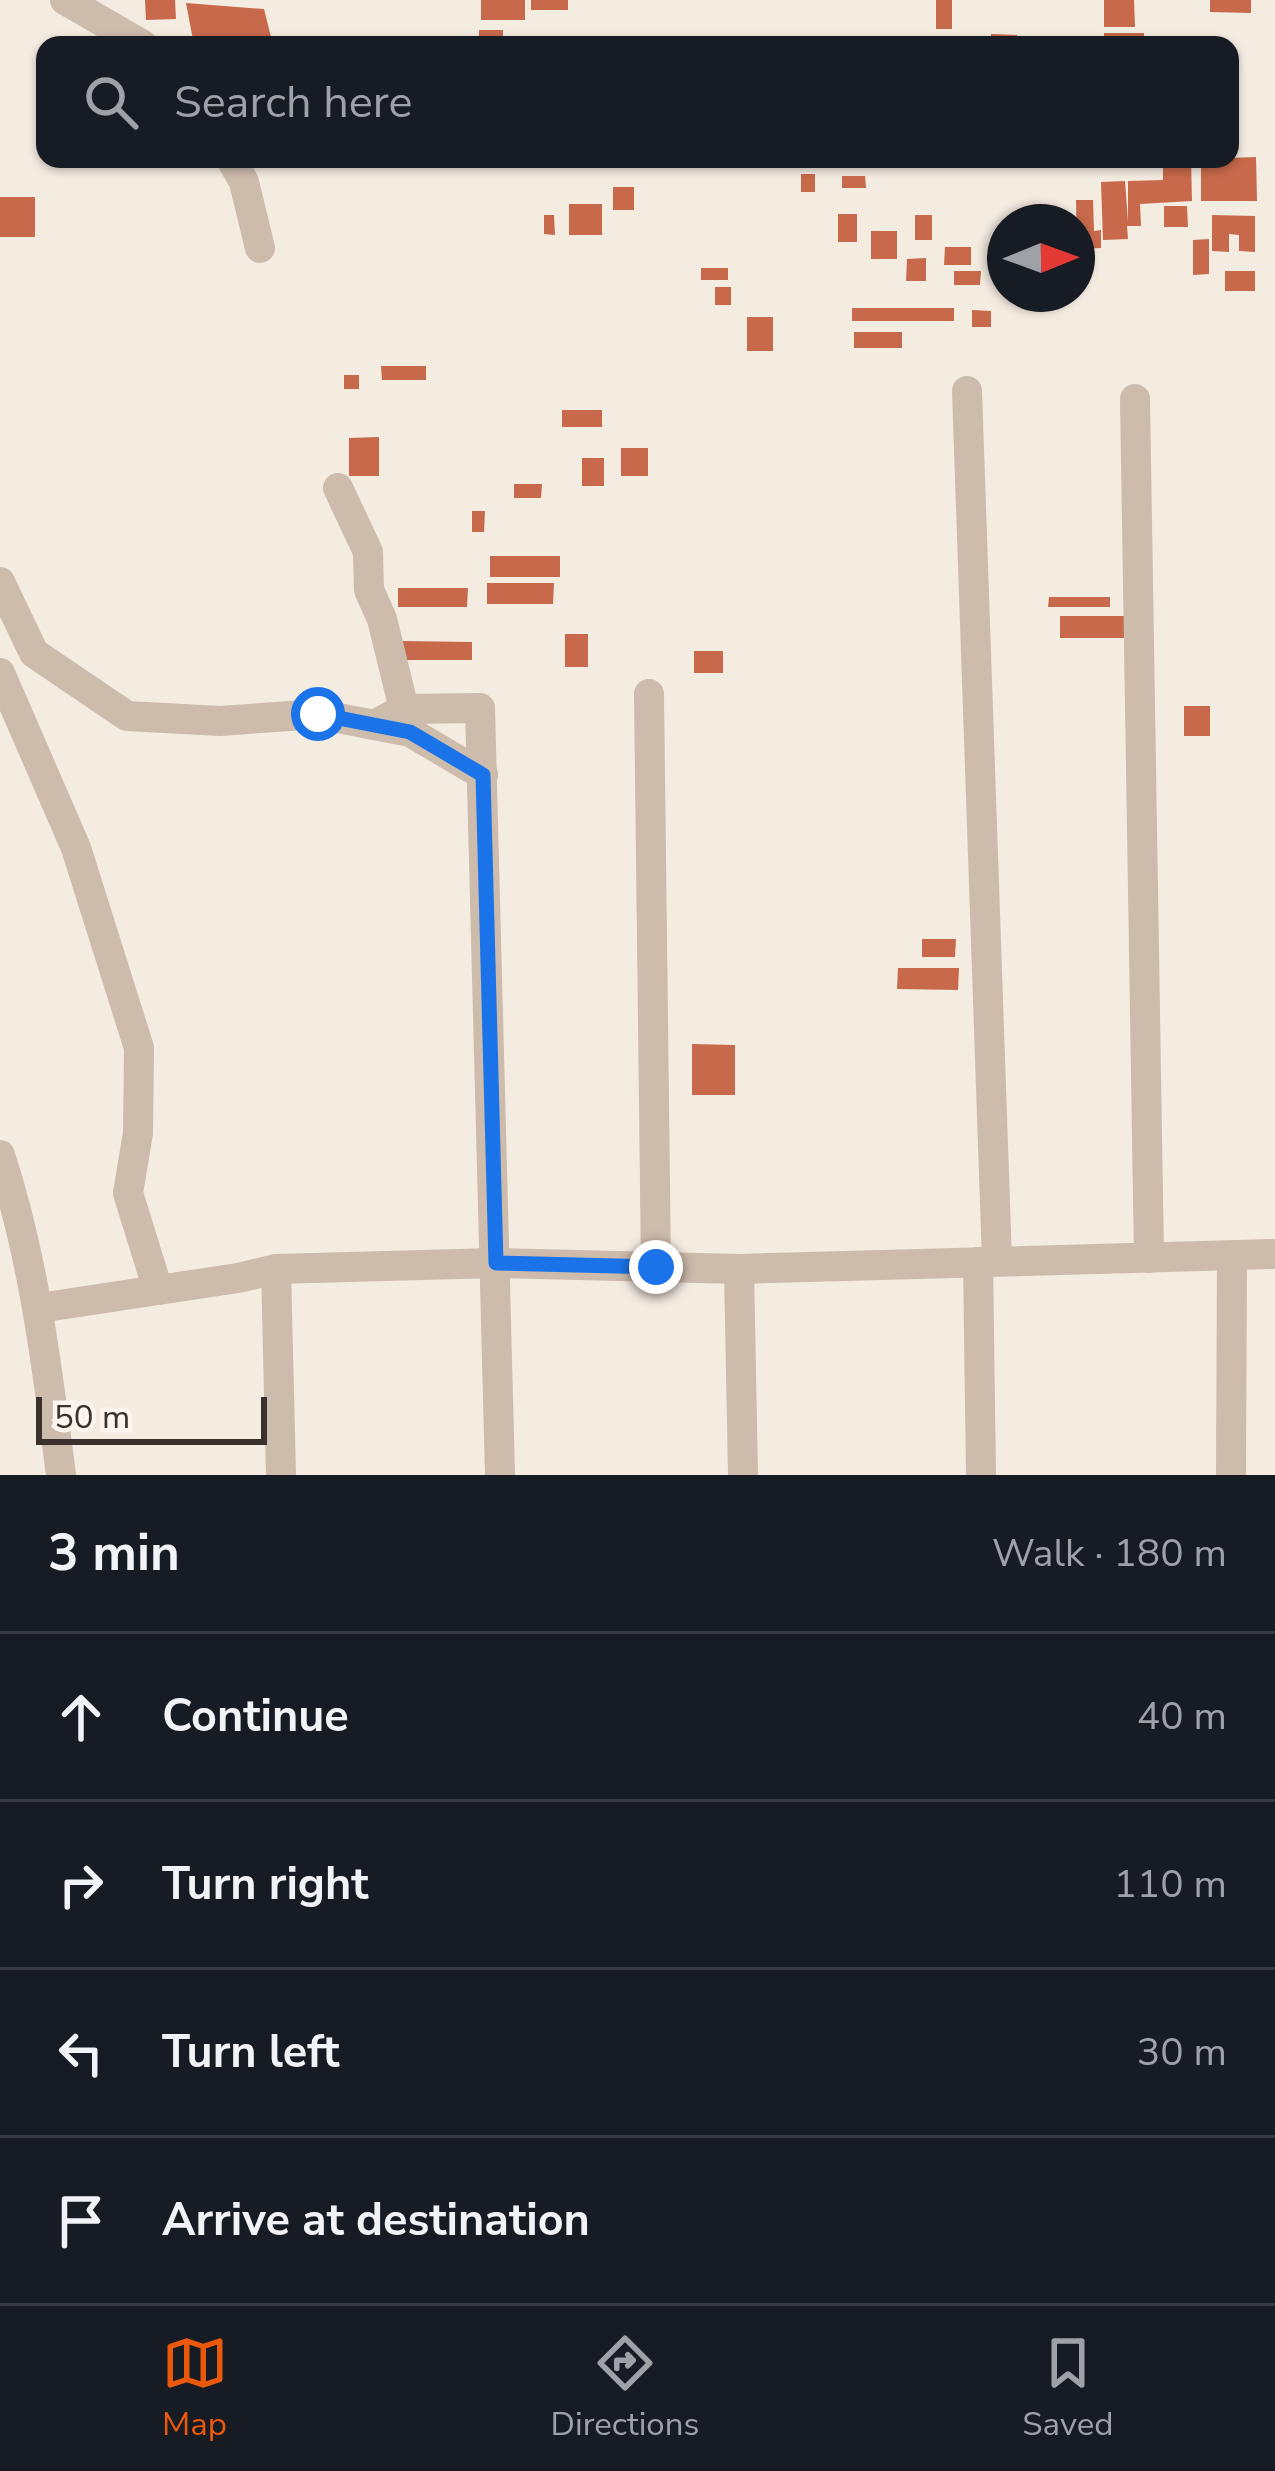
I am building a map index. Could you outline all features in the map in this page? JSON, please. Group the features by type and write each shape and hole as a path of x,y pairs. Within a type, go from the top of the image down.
{"street":[{"path":"65,0 127,36"},
{"path":"236,168 260,248"},
{"path":"968,391 988,1262 981,1475"},
{"path":"1135,399 1149,1258"},
{"path":"338,488 368,552 369,590 382,619 404,709"},
{"path":"0,582 34,653 127,716 220,722 318,714 410,732 483,775"},
{"path":"0,673 76,848 140,1048 138,1133 128,1193 158,1290"},
{"path":"649,694 656,1267"},
{"path":"374,725 404,709 480,708 500,1475"},
{"path":"0,1155 39,1308 62,1475"},
{"path":"39,1308 276,1269 496,1263 739,1269 1275,1254"},
{"path":"1231,1475 1232,1256"},
{"path":"276,1269 281,1475"},
{"path":"739,1269 743,1475"}],"building":[{"path":"145,0 175,0 176,19 146,20"},
{"path":"481,0 525,0 525,20 481,20"},
{"path":"531,0 568,0 568,10 531,10"},
{"path":"936,0 952,0 952,29 936,29"},
{"path":"1104,0 1134,0 1135,27 1104,27"},
{"path":"1210,0 1251,0 1251,13 1210,12"},
{"path":"186,3 264,9 271,36 192,36"},
{"path":"479,30 503,30 503,36 479,36"},
{"path":"1104,33 1144,33 1144,36"},
{"path":"1256,157 1257,201 1201,201 1201,168 1239,168 1239,158"},
{"path":"1163,168 1191,168 1192,201 1140,204 1141,226 1127,226 1128,239 1103,240 1101,182 1125,181 1128,222 1128,181 1163,180"},
{"path":"801,174 815,174 815,192 801,192"},
{"path":"842,176 865,176 866,188 842,188"},
{"path":"613,187 634,187 634,210 613,210"},
{"path":"0,197 35,197 35,237 0,237"},
{"path":"569,204 602,204 602,235 569,235"},
{"path":"1164,206 1187,206 1188,227 1164,227"},
{"path":"838,214 857,214 857,242 838,242"},
{"path":"544,215 554,215 555,235 544,234"},
{"path":"915,215 932,215 932,240 915,240"},
{"path":"1212,215 1255,216 1255,252 1239,251 1239,235 1229,234 1229,252 1212,251"},
{"path":"1101,230 1101,248 1095,248 1095,231"},
{"path":"871,231 897,231 897,259 871,259"},
{"path":"1209,239 1209,274 1193,275 1193,240"},
{"path":"945,247 971,247 971,265 944,265"},
{"path":"926,258 926,281 906,281 907,259"},
{"path":"701,268 728,268 728,280 701,280"},
{"path":"954,271 981,271 980,285 954,285"},
{"path":"1225,271 1255,271 1255,291 1225,291"},
{"path":"715,287 731,287 731,305 715,305"},
{"path":"852,308 954,308 954,321 852,321"},
{"path":"972,310 991,312 991,327 972,327"},
{"path":"747,317 773,317 773,351 747,351"},
{"path":"854,332 902,332 902,348 854,348"},
{"path":"381,366 426,366 426,380 382,380"},
{"path":"344,375 359,375 359,389 344,389"},
{"path":"562,410 602,410 602,427 562,427"},
{"path":"379,437 379,476 349,476 349,438"},
{"path":"621,448 648,448 648,476 621,476"},
{"path":"582,458 604,458 604,486 582,486"},
{"path":"514,484 542,484 541,498 514,498"},
{"path":"472,511 485,511 484,532 472,532"},
{"path":"490,556 560,556 560,577 490,577"},
{"path":"487,583 554,583 553,604 487,604"},
{"path":"398,588 468,588 467,607 398,607"},
{"path":"1049,597 1110,597 1110,607 1048,607"},
{"path":"1060,616 1125,616 1125,638 1060,638"},
{"path":"565,634 588,634 588,667 565,667"},
{"path":"402,641 472,642 472,660 402,660"},
{"path":"694,651 723,651 723,673 694,673"},
{"path":"1184,706 1210,706 1210,736 1184,736"},
{"path":"922,939 956,939 955,957 922,957"},
{"path":"898,968 959,968 958,990 897,989"},
{"path":"692,1044 735,1045 735,1095 692,1095"}],"route":[{"path":"318,714 410,732 483,775 496,1263 656,1267"}]}
